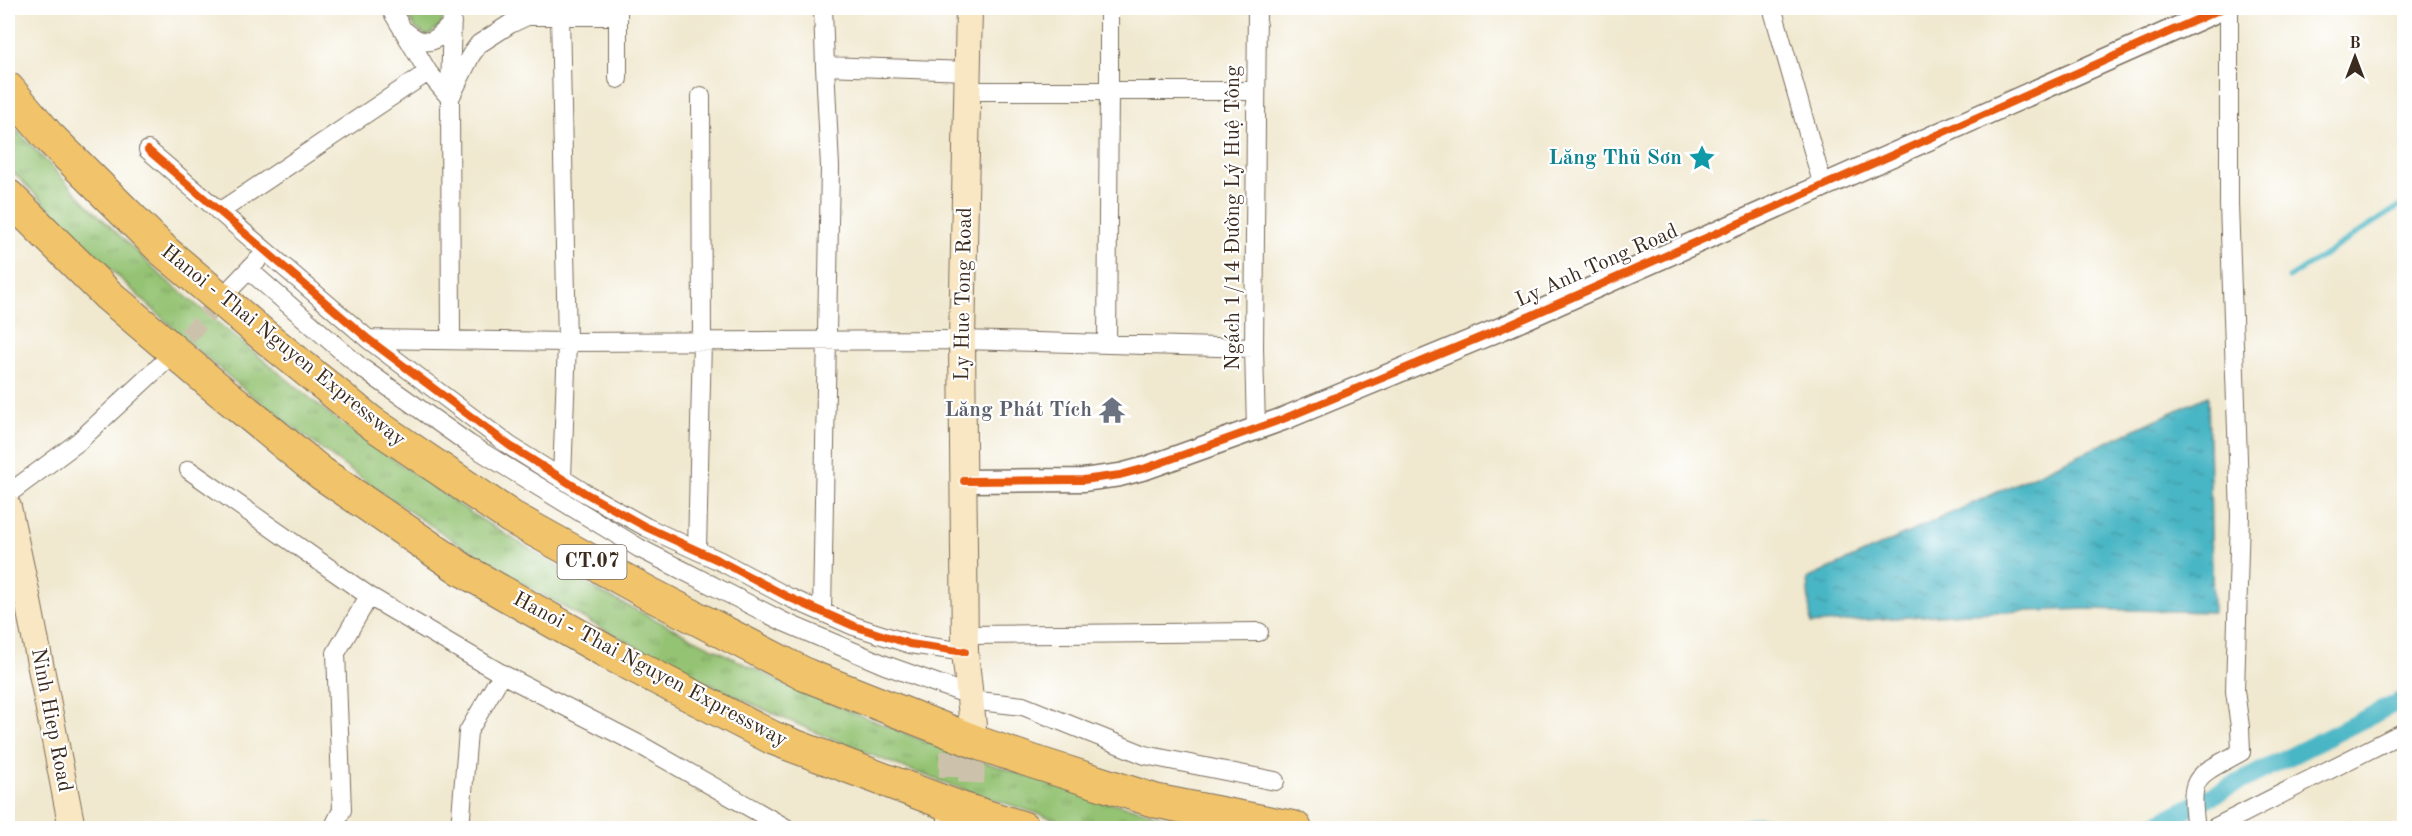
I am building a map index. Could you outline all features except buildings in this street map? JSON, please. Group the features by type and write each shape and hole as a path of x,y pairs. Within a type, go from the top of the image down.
{"highway":[{"name":"Hanoi - Thai Nguyen Expressway","path":"8,88 48,136 164,251 372,423 511,517 648,593 806,675 981,744 1156,801 1295,828"},
{"name":"Hanoi - Thai Nguyen Expressway","path":"8,196 108,295 210,383 321,473 463,570 611,654 773,738 962,809 1023,828"}],"main road":[{"name":"Ly Hue Tong Road","path":"963,724 965,644 962,340 969,8"},
{"name":"Ninh Hiep Road","path":"8,507 72,828"}],"street":[{"path":"390,8 428,72 450,98"},
{"path":"822,612 829,342 830,167 823,8"},
{"path":"1107,343 1110,8"},
{"name":"Ngách 1/14 Đường Lý Huệ Tông","path":"1256,429 1254,348 1257,8"},
{"name":"Ly Anh Tong Road","path":"964,481 1083,480 1112,477 1146,468 1256,429 1503,328 2223,8"},
{"path":"2196,828 2192,797 2197,780 2206,771 2241,753 2235,691 2240,515 2229,205 2229,8"},
{"path":"450,98 471,55 479,44 527,16 618,12 618,79"},
{"path":"1774,14 1823,186"},
{"path":"403,30 413,38 428,42 439,37 452,15"},
{"path":"451,339 452,15"},
{"path":"560,15 567,342 562,478"},
{"path":"825,66 969,81 1109,91 1256,91"},
{"path":"219,212 428,72"},
{"path":"697,550 702,341 701,96"},
{"path":"148,150 368,339 510,446 646,527 697,550 788,597 854,626 910,645 1259,632"},
{"path":"233,286 266,251"},
{"path":"249,270 359,366 469,444 629,543 784,622 885,665 964,695 1023,706 1145,755 1275,780"},
{"path":"368,339 567,342 962,340 1254,348"},
{"path":"8,494 78,442 162,364"},
{"path":"189,470 369,596 502,674 642,746 786,828"},
{"path":"333,828 342,810 336,653 369,596"},
{"path":"460,828 468,732 502,674"},
{"path":"2214,828 2404,732"}],"green space":[{"path":"403,8 442,8 442,24 428,36 416,29"},
{"path":"8,121 86,203 166,280 334,418 474,515 602,593 793,688 944,749 1105,801 1214,828 1103,829 1080,827 936,780 795,723 711,685 548,598 469,550 317,446 245,390 183,337 8,167"}],"water":[{"path":"2208,396 2213,612 2089,609 1965,613 1811,624 1807,579"}],"waterway":[{"path":"2289,278 2404,203"},
{"path":"2148,828 2404,699"},
{"path":"1746,828 1761,825 1780,828"}],"tunnel":[{"path":"169,356 226,294"},
{"path":"951,816 953,721"},
{"path":"970,822 973,726"}],"cycle path":[{"path":"964,481 1083,480 1120,475 1146,468 1283,419 1503,328 2223,8"},
{"path":"148,150 368,339 510,446 585,493 646,527 720,561 788,597 854,626 910,644 965,652"}],"place":[{"name":"Lăng Thủ Sơn","path":"1702,158"},
{"name":"Lăng Phát Tích","path":"1112,410"}]}
